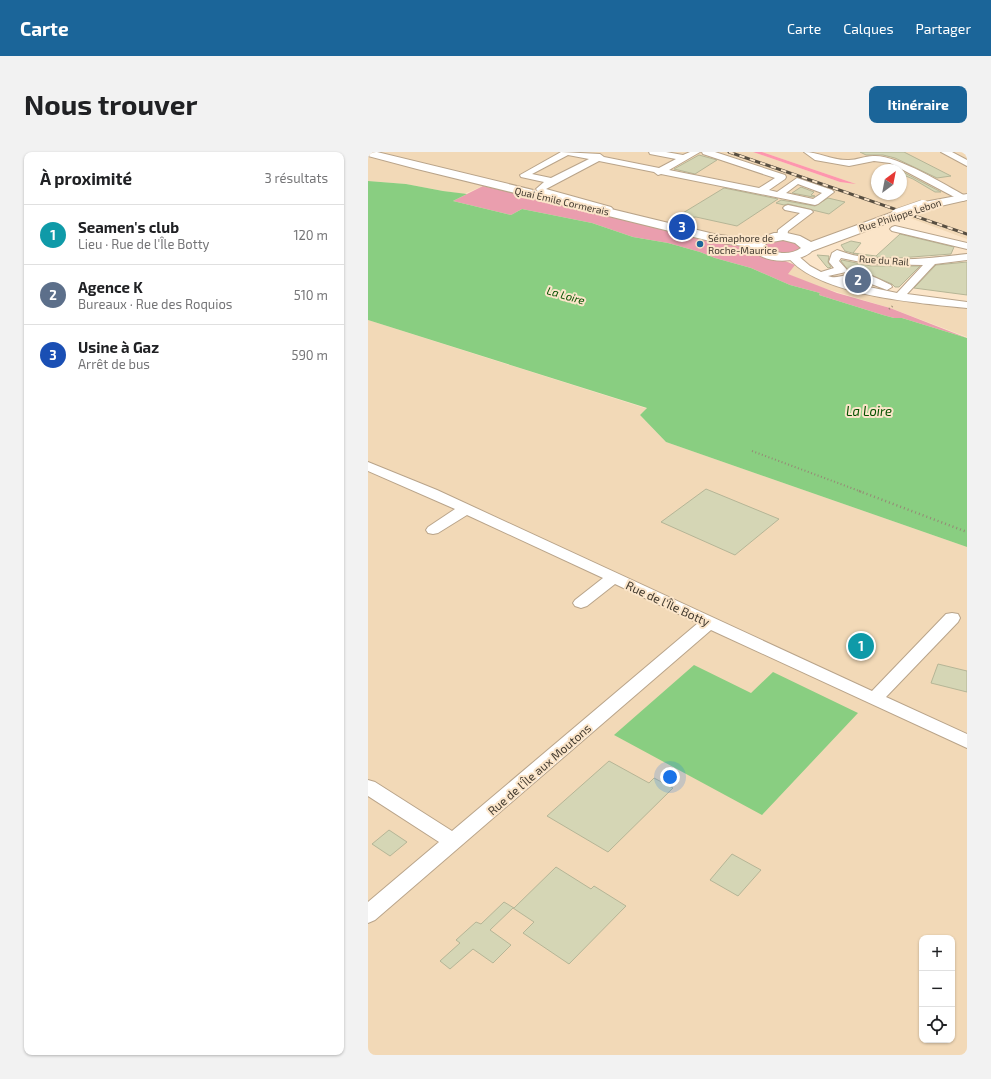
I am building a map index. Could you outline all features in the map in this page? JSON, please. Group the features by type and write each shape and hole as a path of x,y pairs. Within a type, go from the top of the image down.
{"main road":[{"name":"Quai Émile Cormerais","path":"368,153 714,238 758,244"},
{"name":"Rue Philippe Lebon","path":"792,256 804,253 807,248 834,237 923,206 965,197"},
{"path":"792,256 777,256 764,253 759,250 758,244 766,239 782,237 807,248"}],"street":[{"path":"548,183 524,174 567,152 596,159 660,171 778,195 815,202 829,192 797,181 778,195"},
{"path":"528,193 608,152"},
{"path":"653,152 684,158"},
{"path":"653,180 660,171 696,152"},
{"path":"706,152 782,177 761,191"},
{"path":"808,152 818,158 849,162 874,158 892,161 965,197"},
{"path":"945,152 967,163"},
{"path":"544,164 573,170"},
{"path":"582,165 601,169"},
{"path":"548,183 541,189 543,192 611,210 640,220"},
{"path":"782,237 783,230 808,212 781,207 794,198"},
{"path":"895,229 967,246"},
{"path":"807,248 813,262 826,273 839,280"},
{"name":"Rue du Rail","path":"826,273 842,270 834,262 837,253 845,256 889,262 932,261 967,257"},
{"path":"792,256 808,270 879,292 967,298"},
{"path":"902,293 932,261"},
{"path":"902,293 967,305"},
{"name":"Rue de l'Île Botty","path":"368,466 466,509 967,742"},
{"path":"433,530 466,509"},
{"path":"581,603 613,578"},
{"path":"874,699 952,618"},
{"name":"Rue de l'Île aux Moutons","path":"368,914 709,623"},
{"path":"368,787 454,841"}],"path":[{"path":"752,451 967,532"}],"shaded area":[{"path":"368,152 753,152 840,182 853,183 762,152 967,152 967,239 910,218 931,210 913,204 885,223 814,247 776,234 753,240 747,247 483,186 464,194 406,184 368,181"},
{"path":"753,152 762,152 856,184 840,182"},
{"path":"483,186 747,247 765,257 780,259 795,265 788,274 837,293 890,308 967,338 902,318 894,318 883,315 819,295 820,293 790,285 751,268 668,243 633,237 592,223 522,209 511,215 453,201"},
{"path":"782,240 800,245 800,248 792,253 782,254 763,247 766,242"},
{"path":"797,262 827,280 873,292 967,305 967,337 890,308 820,287 787,274"},
{"path":"368,320 648,409 640,415 666,442 967,547 967,1055 368,1055"}],"water":[{"name":"La Loire","path":"368,181 406,184 467,194 453,201 511,215 522,209 592,223 633,237 668,243 700,252 715,258 751,268 790,285 820,293 819,295 883,315 894,318 902,318 967,338 967,547 666,442 640,415 647,408 368,320"},
{"path":"694,665 751,693 773,672 858,713 762,815 614,735"}],"building":[{"path":"860,152 904,152 951,176 937,178 895,158 883,155 866,155"},
{"path":"699,155 717,160 695,174 674,169"},
{"path":"907,174 941,192 935,192 907,176"},
{"path":"801,187 814,192 811,195 815,196 813,197 792,193"},
{"path":"724,188 778,199 737,226 696,217 673,219"},
{"path":"828,198 845,202 829,214 788,204 784,205 776,203 781,200 815,206"},
{"path":"900,234 954,247 951,254 899,258 872,257 856,254 845,251 841,245 851,241 861,243 853,253 876,256"},
{"path":"817,255 829,256 828,262 831,267 828,268"},
{"path":"841,261 871,266 920,266 899,287 895,287 892,284 866,273 847,273 848,270"},
{"path":"967,262 967,295 914,288 936,265"},
{"path":"706,489 779,519 735,555 661,522"},
{"path":"938,664 967,671 967,692 931,683"},
{"path":"609,761 649,783 654,778 673,788 608,852 547,816"},
{"path":"389,830 407,842 390,856 372,844"},
{"path":"732,854 761,870 738,896 710,880"},
{"path":"556,867 591,889 594,886 626,906 569,964 523,933 534,922 513,908 490,930 511,945 493,963 473,949 450,969 440,961 460,943 456,940 476,922 481,924 504,902 514,908"}],"railway":[{"path":"729,152 967,234"}],"place":[{"name":"Usine à Gaz","path":"682,227"},
{"name":"Sémaphore de Roche-Maurice","path":"700,244"},
{"name":"Agence K","path":"858,280"},
{"name":"Seamen's club","path":"861,646"}]}
